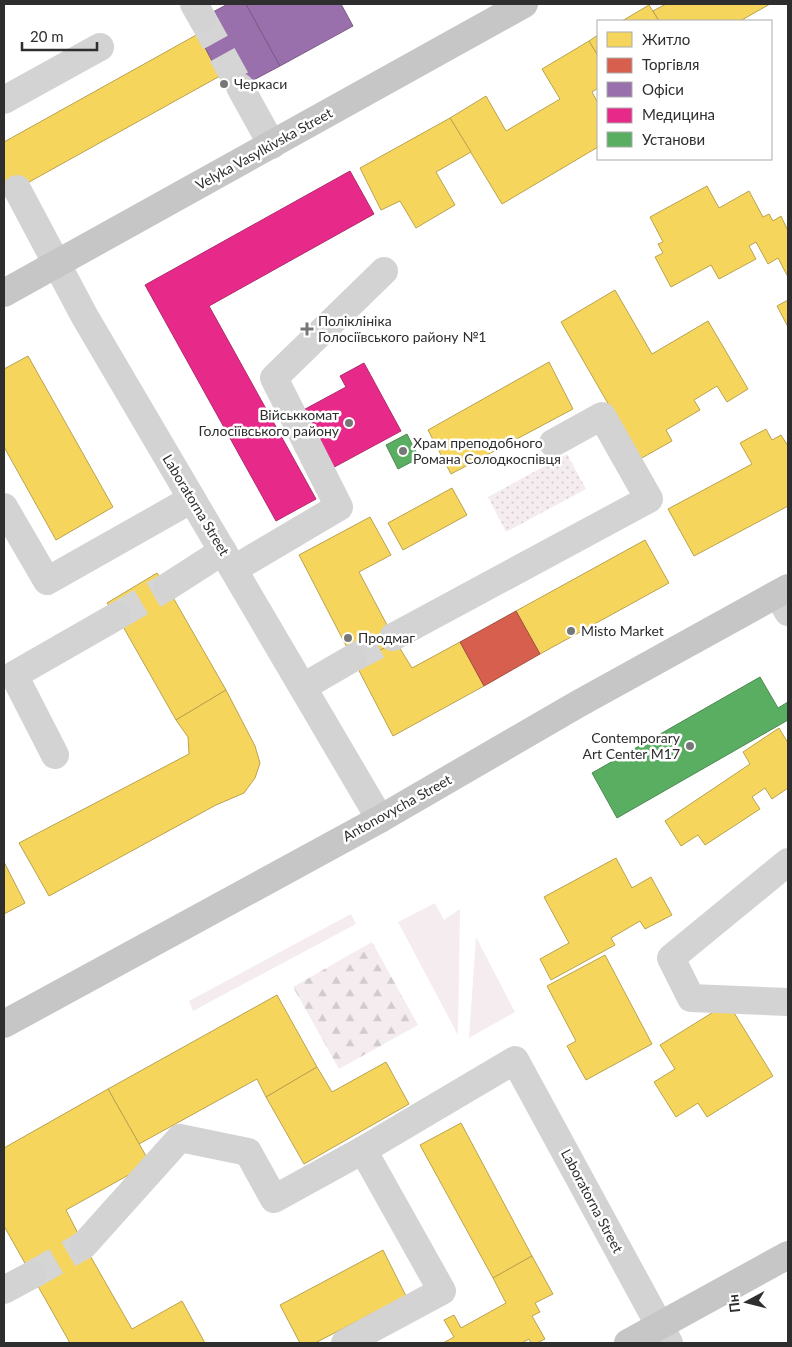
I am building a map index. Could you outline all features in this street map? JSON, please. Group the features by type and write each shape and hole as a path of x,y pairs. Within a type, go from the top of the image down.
{"main road":[{"name":"Velyka Vasylkivska Street","path":"4,292 524,4"},
{"name":"Antonovycha Street","path":"4,1024 380,819 578,704 785,598"},
{"path":"628,1343 664,1334 788,1255"}],"street":[{"path":"4,100 100,47"},
{"path":"240,88 272,144"},
{"name":"Laboratorna Street","path":"17,189 85,317 380,819"},
{"path":"167,587 339,507 274,378 384,271"},
{"path":"393,637 649,500 602,416 553,442"},
{"path":"4,507 46,581 192,499"},
{"path":"55,755 14,675 117,616"},
{"path":"302,686 353,658"},
{"path":"788,862 670,958 691,998 788,1002"},
{"name":"Laboratorna Street","path":"363,1150 515,1060 664,1334"},
{"path":"84,1246 180,1138 248,1152 274,1199 363,1150 442,1291 345,1343"},
{"path":"4,1290 32,1275"}],"green space":[{"path":"567,454 586,489 506,532 488,497"},
{"path":"435,903 444,920 460,909 458,1035 398,922"},
{"path":"351,914 356,924 193,1011 189,1001"},
{"path":"476,937 515,1012 469,1038"},
{"path":"372,942 418,1025 339,1069 293,987"}],"building: Житло":[{"path":"666,4 770,4 742,20 658,20 653,11"},
{"path":"649,5 658,20 624,20"},
{"path":"198,34 220,76 4,196 4,142"},
{"path":"597,36 597,54 589,41"},
{"path":"589,41 597,54 597,89 592,92 597,101 597,148 502,204 450,118 486,96 506,131 560,99 542,69"},
{"path":"450,118 471,152 436,172 455,205 416,228 400,201 381,210 360,168"},
{"path":"707,186 719,208 749,191 763,217 769,214 773,221 781,216 788,231 788,277 778,258 768,264 756,242 749,246 756,259 719,279 711,265 671,287 655,257 663,253 658,244 663,242 650,217"},
{"path":"615,290 652,354 708,321 748,389 727,402 717,386 694,400 700,410 666,430 672,441 640,459 561,322"},
{"path":"788,300 788,327 777,306"},
{"path":"28,356 113,507 56,540 4,447 4,369"},
{"path":"549,362 573,409 451,474 428,430"},
{"path":"766,429 772,440 781,435 788,446 788,506 694,556 668,509 752,464 740,443"},
{"path":"452,488 467,515 403,550 388,523"},
{"path":"370,517 391,555 359,572 396,642 355,663 299,555"},
{"path":"645,540 669,583 540,654 516,611"},
{"path":"157,573 167,587 226,690 176,720 117,616 107,603"},
{"path":"396,642 412,668 460,642 484,686 393,736 355,663"},
{"path":"226,690 255,746 260,763 255,778 244,793 216,805 49,896 19,843 189,754 188,737 176,720"},
{"path":"779,728 788,743 788,788 772,799 765,788 752,797 760,809 705,845 698,835 681,846 665,821 750,764 743,752"},
{"path":"616,858 632,888 651,877 672,915 645,929 640,921 611,938 615,945 551,980 540,959 569,943 544,897"},
{"path":"4,862 25,903 4,914"},
{"path":"605,955 652,1044 586,1080 567,1046 576,1041 547,986"},
{"path":"277,995 317,1067 266,1097 257,1079 139,1144 108,1089"},
{"path":"728,1003 773,1076 707,1117 698,1103 676,1117 654,1082 675,1069 660,1045"},
{"path":"386,1062 409,1104 304,1164 266,1097 317,1067 332,1092"},
{"path":"108,1089 150,1163 66,1210 132,1329 182,1301 205,1343 70,1343 4,1226 4,1148"},
{"path":"461,1123 532,1256 493,1278 420,1145"},
{"path":"383,1250 406,1296 315,1343 300,1343 280,1305"},
{"path":"532,1256 553,1294 535,1303 540,1312 532,1316 545,1339 537,1343 531,1343 529,1339 522,1343 443,1343 454,1337 444,1320 454,1315 461,1328 506,1303 493,1278"}],"building: Торгівля":[{"path":"516,611 540,654 484,686 460,642"}],"building: Офіси":[{"path":"228,4 246,4 280,66 229,93 192,23"},
{"path":"246,4 341,4 353,26 280,66"}],"building: Медицина":[{"path":"350,171 374,214 209,306 316,499 276,521 145,285"},
{"name":"Військкомат Голосіївського району","path":"364,363 401,431 327,471 296,414 346,387 340,376"}],"building: Установи":[{"name":"Храм преподобного Романа Солодкоспівця","path":"407,434 419,458 398,469 386,445"},
{"name":"Contemporary Art Center M17","path":"760,677 778,708 788,702 788,720 617,818 592,773"}],"tunnel":[{"path":"202,18 240,87"},
{"path":"117,616 167,587"},
{"path":"353,658 393,637"},
{"path":"32,1275 84,1245"}],"place":[{"name":"Черкаси","path":"224,84"},
{"name":"Поліклініка Голосіївського району №1","path":"307,329"},
{"name":"Військкомат Голосіївського району","path":"349,423"},
{"name":"Храм преподобного Романа Солодкоспівця","path":"403,451"},
{"name":"Misto Market","path":"571,631"},
{"name":"Продмаг","path":"348,638"},
{"name":"Contemporary Art Center M17","path":"690,746"}]}
